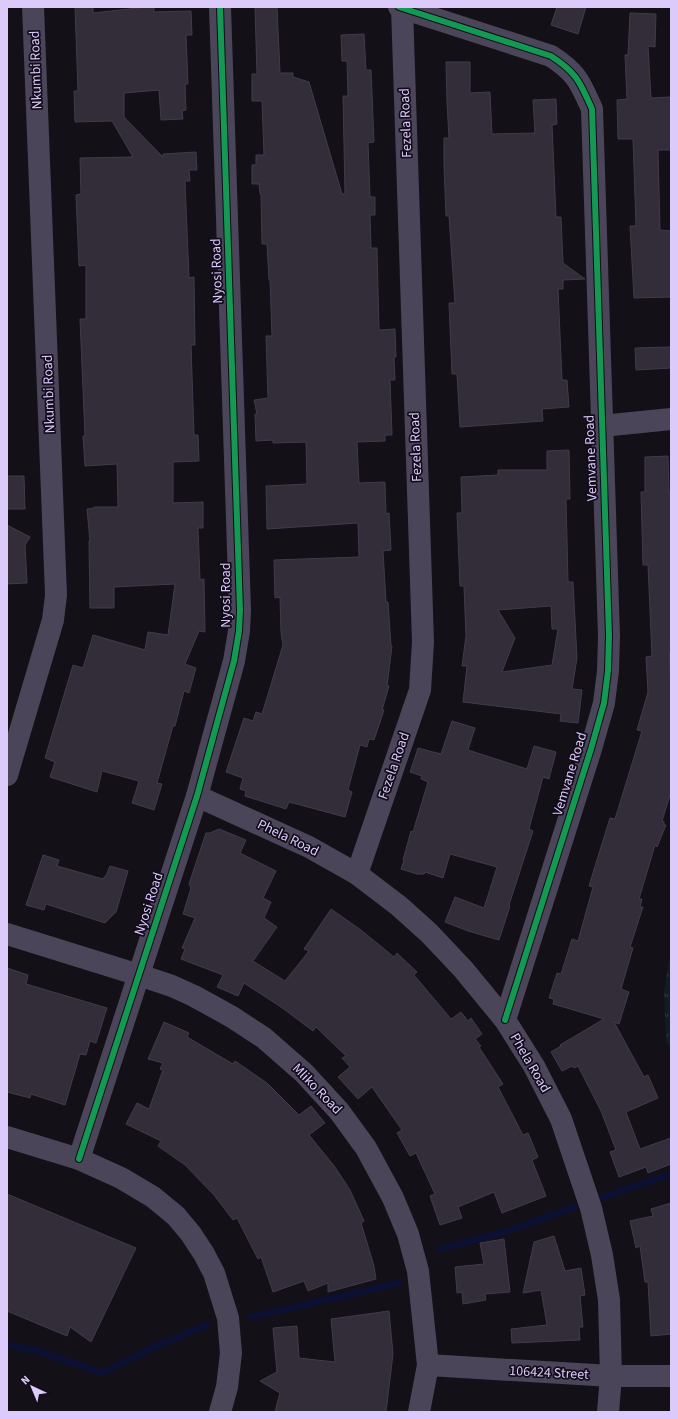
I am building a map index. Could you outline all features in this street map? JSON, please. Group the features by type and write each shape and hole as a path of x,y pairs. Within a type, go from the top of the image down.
{"street":[{"name":"Nkumbi Road","path":"7,775 53,620 56,595 33,7"},
{"name":"Nyosi Road","path":"79,1159 197,796 234,661 239,631 240,610 220,7"},
{"name":"Vemvane Road","path":"401,8 552,56 572,72 581,85 592,109 609,636 608,671 604,703 591,749 505,1020"},
{"name":"Fezela Road","path":"357,874 420,690 423,642 401,8"},
{"path":"602,426 671,419"},
{"name":"Phela Road","path":"197,796 309,847 357,874 399,906 429,933 463,969 505,1020 534,1066 561,1119 591,1208 602,1255 610,1300 611,1376 608,1412"},
{"name":"Mliko Road","path":"7,934 139,975 172,986 194,996 232,1017 264,1038 304,1073 339,1111 366,1148 393,1198 408,1234 418,1272 428,1365 419,1412"},
{"path":"7,1137 79,1159 121,1178 153,1197 176,1216 191,1234 214,1273 228,1318 231,1353 227,1387 220,1412"},
{"name":"106424 Street","path":"428,1365 611,1376 671,1376"}],"green space":[{"path":"671,951 671,1050 666,1040 664,990"}],"building":[{"path":"75,7 93,7 93,13 147,7 154,7 154,12 191,11 192,35 186,35 188,84 185,84 186,110 182,111 183,119 161,120 159,90 124,93 124,117 163,157 163,154 196,152 197,170 189,170 190,181 185,181 189,278 194,277 195,345 191,345 194,435 198,435 199,461 173,462 173,503 203,502 203,528 198,528 200,580 204,579 205,632 199,631 185,664 196,668 189,693 184,691 175,726 173,726 157,783 162,784 154,810 132,803 139,781 102,771 97,792 50,777 55,762 45,758 73,665 83,668 93,635 145,650 148,632 168,635 175,584 114,587 114,608 90,608 90,541 87,509 94,507 118,507 117,464 85,466 80,319 86,319 86,265 79,266 76,195 81,194 80,158 133,157 112,121 75,122 74,91 78,91"},
{"path":"255,7 277,7 280,73 293,73 293,77 309,82 342,194 345,194 343,96 348,96 347,61 342,61 341,35 364,34 366,70 371,70 374,142 368,143 370,197 375,197 375,215 370,215 371,248 377,248 379,330 395,329 396,357 394,357 395,380 390,380 392,435 385,435 385,441 357,442 359,483 385,482 386,514 389,513 391,550 383,551 386,602 388,602 392,646 387,686 389,686 382,710 384,710 374,740 369,739 367,747 360,745 348,790 352,792 345,817 289,802 286,809 245,796 246,791 240,789 243,778 226,772 244,718 253,721 256,712 262,714 283,645 281,633 280,597 275,598 274,560 359,557 358,523 267,529 266,486 307,484 306,442 273,443 273,440 256,441 255,414 257,414 254,400 268,398 266,336 272,336 267,244 262,244 261,194 259,184 252,184 252,165 256,165 256,155 264,155 262,101 252,101 252,74 257,74"},
{"path":"557,7 586,7 578,34 551,25"},
{"path":"630,13 656,14 655,47 648,46 651,98 671,97 671,150 658,150 660,230 671,231 671,297 634,298 630,226 636,226 633,139 618,139 617,100 627,99 625,55 628,55"},
{"path":"446,62 470,62 470,93 490,92 492,134 535,133 533,100 556,99 557,124 552,125 556,217 561,217 563,263 585,279 563,280 563,289 558,289 562,380 567,380 569,407 542,409 543,421 460,427 457,374 452,374 449,303 455,303 449,216 446,216 444,165 444,138 449,138"},
{"path":"671,347 671,368 636,370 635,348"},
{"path":"569,450 570,499 566,499 568,582 573,582 577,658 572,689 582,690 578,723 560,721 561,714 463,702 467,666 462,666 466,636 464,586 460,586 457,513 462,513 461,477 498,475 498,470 547,470 547,451","holes":["551,606 552,629 558,629 552,665 502,672 515,638 498,610"]},
{"path":"668,456 669,492 671,492 671,647 669,647 671,690 671,792 662,821 664,822 664,825 666,825 657,847 655,845 639,899 642,899 640,907 643,907 630,947 633,948 621,989 629,992 619,1024 614,1022 644,1077 648,1075 658,1098 626,1112 640,1149 671,1138 671,1164 648,1173 646,1167 619,1177 610,1152 616,1150 601,1111 578,1066 574,1068 572,1066 562,1071 551,1052 604,1019 553,1004 554,999 549,998 557,973 561,974 572,939 578,941 593,887 589,886 596,863 610,818 615,819 642,731 637,730 648,692 646,657 652,656 648,565 643,565 641,492 645,492 645,457"},
{"path":"7,476 24,476 25,509 7,509"},
{"path":"7,525 30,537 25,545 27,583 7,584"},
{"path":"452,721 475,728 468,750 527,769 534,746 556,752 549,779 543,777 529,829 533,831 499,940 468,931 445,922 455,897 484,908 497,867 450,854 443,878 425,872 424,874 417,874 401,869 411,831 413,832 428,782 421,779 422,776 410,772 418,748 441,754"},
{"path":"219,829 246,840 240,853 276,871 263,898 271,902 264,918 277,927 253,961 285,981 309,951 304,949 331,909 361,930 394,957 397,953 417,972 414,975 451,1019 461,1012 468,1021 471,1018 482,1034 475,1039 481,1046 479,1047 503,1084 498,1087 523,1135 528,1133 538,1157 532,1160 546,1196 502,1213 494,1192 458,1207 462,1218 440,1225 430,1196 435,1194 416,1153 410,1156 397,1133 402,1130 372,1087 358,1099 338,1077 350,1067 342,1058 346,1056 316,1027 313,1031 281,1007 244,983 238,996 217,987 223,975 181,959 185,949 182,948 195,918 183,914 191,888 189,884 206,833"},
{"path":"43,855 59,860 57,866 103,879 106,876 110,866 128,871 116,912 105,923 46,904 44,910 26,905"},
{"path":"7,968 28,975 26,984 107,1008 96,1043 90,1041 86,1055 80,1054 65,1105 31,1094 30,1098 7,1092"},
{"path":"164,1022 189,1033 187,1037 233,1064 235,1061 267,1083 299,1115 311,1106 325,1123 309,1135 335,1167 350,1190 364,1221 361,1223 374,1266 376,1279 328,1292 328,1283 308,1291 304,1281 273,1292 261,1257 258,1259 237,1218 233,1220 214,1195 185,1165 158,1146 161,1141 126,1124 137,1103 149,1109 163,1070 160,1069 163,1063 148,1059"},
{"path":"7,1194 136,1248 91,1342 70,1327 67,1336 7,1311"},
{"path":"671,1203 671,1334 651,1336 648,1282 645,1282 640,1246 636,1248 630,1221 653,1216 651,1209"},
{"path":"554,1236 565,1271 581,1268 585,1295 580,1296 583,1327 579,1327 580,1340 512,1343 511,1329 547,1325 541,1290 523,1293 534,1242"},
{"path":"504,1239 510,1292 485,1294 486,1300 463,1304 462,1292 457,1293 455,1267 484,1264 480,1243"},
{"path":"389,1311 393,1354 386,1412 275,1412 280,1393 260,1381 277,1372 273,1328 297,1326 299,1358 335,1362 331,1319"}],"waterway":[{"path":"603,1197 671,1174"},
{"path":"440,1249 508,1231 574,1207"},
{"path":"251,1317 399,1283"},
{"path":"7,1345 38,1351 102,1373 156,1346 207,1325"}],"cycle path":[{"path":"79,1159 197,796 234,661 239,631 240,610 220,7"},
{"path":"399,7 551,56 567,68 577,79 592,109 609,636 608,671 604,703 591,749 505,1020"}]}
